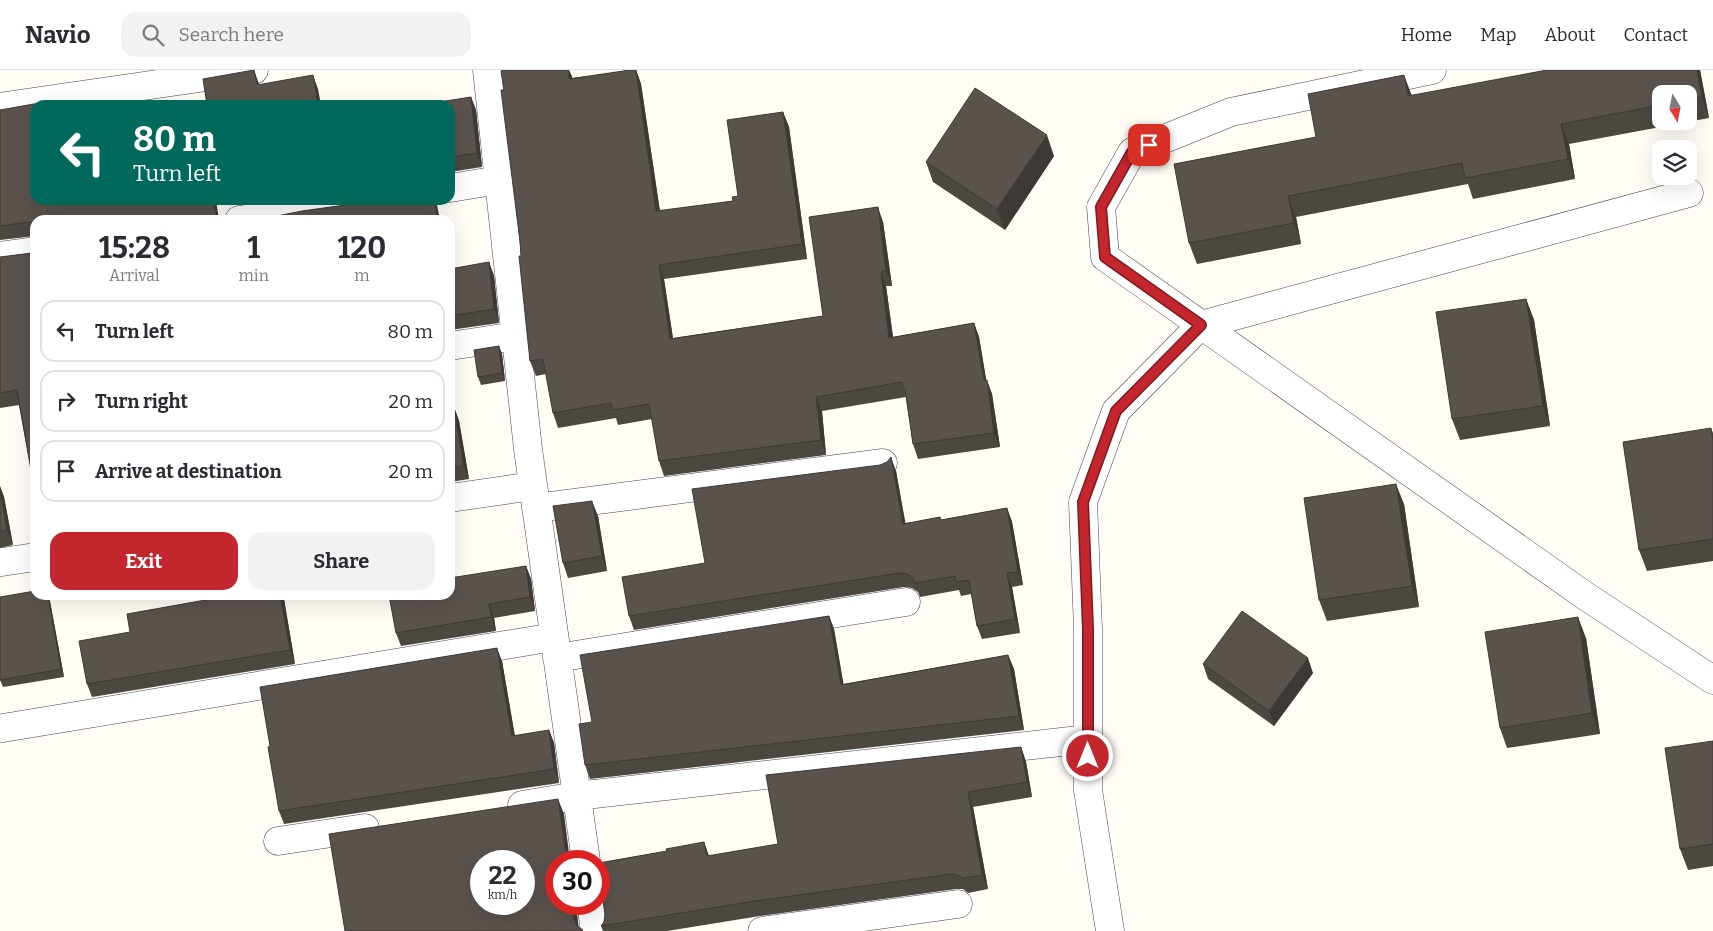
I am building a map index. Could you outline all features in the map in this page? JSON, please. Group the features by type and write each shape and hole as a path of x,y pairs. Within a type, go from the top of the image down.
{"street":[{"path":"48,100 254,70"},
{"path":"487,70 535,497 584,850"},
{"path":"1432,70 1231,112 1132,152 1101,207 1105,257 1584,595 1713,680"},
{"path":"0,107 30,103"},
{"path":"455,187 499,180"},
{"path":"1110,931 1088,790 1088,629 1083,502 1116,411 1201,325 1689,193"},
{"path":"272,215 337,205"},
{"path":"0,256 30,252"},
{"path":"455,345 516,336"},
{"path":"455,498 535,497 883,463"},
{"path":"2,562 30,558"},
{"path":"3,728 556,647 906,602"},
{"path":"499,808 576,796 1088,739"},
{"path":"278,841 394,824"},
{"path":"762,931 958,904"},
{"path":"593,915 595,931"}],"building":[{"path":"254,70 257,85 313,75 317,100 206,100 203,79"},
{"path":"568,70 569,79 636,70 656,211 733,201 732,197 738,196 727,120 783,112 802,244 659,265 670,339 823,316 809,217 878,207 886,271 881,272 889,338 974,323 984,380 987,380 994,433 913,444 905,389 903,389 902,382 816,397 821,440 659,461 649,404 613,410 611,403 553,413 543,359 530,361 519,256 521,256 520,241 501,90 504,90 501,71"},
{"path":"1547,70 1697,70 1702,97 1698,98 1698,85 1652,85 1652,107 1561,124 1568,159 1465,178 1462,163 1288,196 1294,223 1189,243 1174,164 1316,137 1308,94 1404,75 1408,96"},
{"path":"975,88 1047,135 997,209 926,162"},
{"path":"471,97 477,153 455,156 455,100 452,100"},
{"path":"30,105 30,205 214,205 216,215 30,215 30,222 0,226 0,110"},
{"path":"345,205 435,205 437,215 282,215"},
{"path":"30,253 30,464 17,390 0,393 0,257"},
{"path":"489,262 494,309 455,315 455,268"},
{"path":"1526,299 1543,406 1452,419 1436,312"},
{"path":"499,346 502,373 478,377 474,350"},
{"path":"455,413 464,466 455,467"},
{"path":"1711,428 1713,441 1713,539 1639,550 1623,442"},
{"path":"891,457 903,524 940,517 941,520 1007,508 1018,572 1007,573 1015,619 977,626 969,580 956,582 955,576 915,583 913,578 907,574 899,573 629,616 622,577 705,563 692,489 880,465 887,462"},
{"path":"1396,484 1412,586 1319,600 1304,498"},
{"path":"0,489 7,530 0,532"},
{"path":"592,501 602,556 563,563 553,506"},
{"path":"526,566 530,597 489,604 491,617 396,633 390,600 455,600 455,577"},
{"path":"30,592 30,600 49,600 61,669 0,680 0,597"},
{"path":"206,600 281,600 290,650 87,684 79,641 130,632 127,614"},
{"path":"1242,611 1308,658 1269,711 1203,664"},
{"path":"829,616 841,685 1008,655 1019,716 585,765 579,724 592,722 580,655"},
{"path":"1578,617 1592,713 1500,728 1485,632"},
{"path":"497,648 512,736 549,730 554,769 279,811 260,687"},
{"path":"1713,741 1713,844 1680,849 1665,748"},
{"path":"1021,747 1027,782 968,792 982,875 963,878 951,874 755,901 601,926 604,922 605,915 610,915 610,861 704,842 707,856 778,844 766,775"},
{"path":"558,799 566,850 545,850 545,915 573,915 577,926 583,930 345,931 329,834"}],"route":[{"path":"1088,756 1088,629 1083,502 1116,411 1201,325 1105,257 1101,207 1132,152 1149,145"}]}
